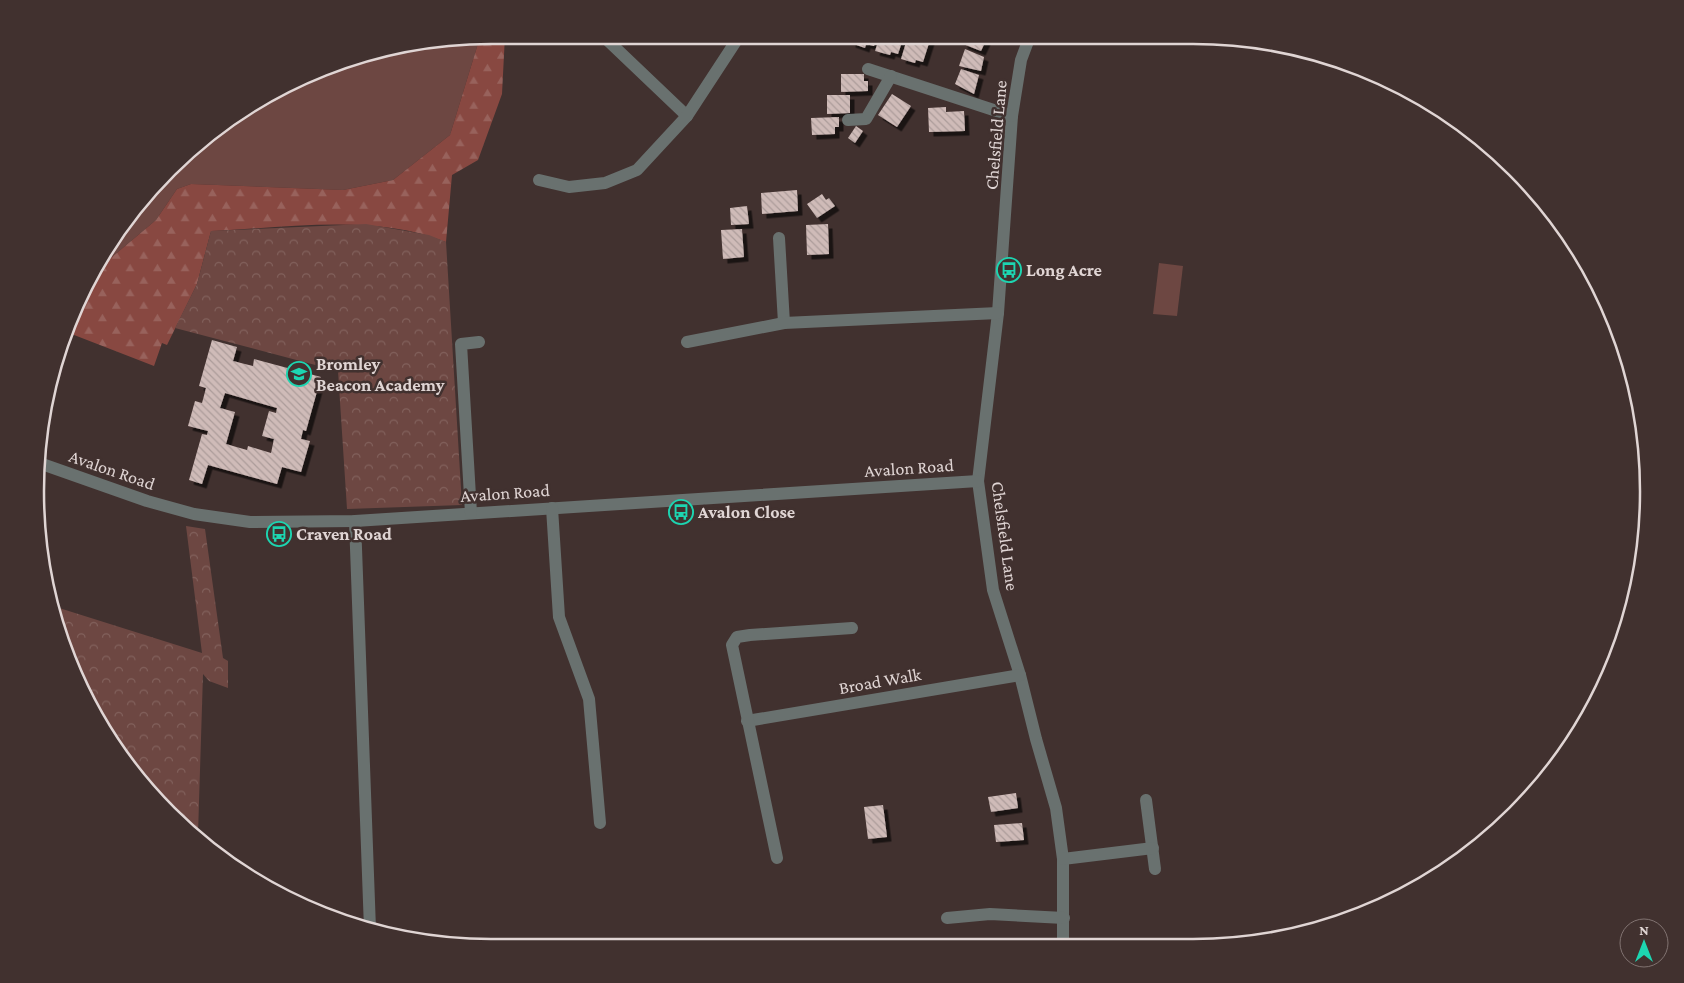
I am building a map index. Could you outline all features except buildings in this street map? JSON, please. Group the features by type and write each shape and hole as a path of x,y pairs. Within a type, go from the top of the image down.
{"street":[{"path":"611,44 687,116"},
{"path":"539,180 569,187 605,183 637,170 687,116 734,44"},
{"name":"Chelsfield Lane","path":"1027,44 1021,60 1012,116 998,313 978,481 993,590 1020,675 1036,740 1056,808 1063,859 1063,939"},
{"path":"868,69 1012,116"},
{"path":"848,120 866,119 891,76"},
{"path":"779,238 784,323"},
{"path":"687,342 784,323 998,313"},
{"path":"472,513 461,344 479,342"},
{"name":"Avalon Road","path":"45,465 147,501 194,514 250,522 355,521 978,481"},
{"path":"552,508 559,617 589,699 600,823"},
{"path":"355,521 370,922"},
{"path":"777,858 732,645 737,637 750,635 852,628"},
{"name":"Broad Walk","path":"747,721 1020,675"},
{"path":"1146,800 1156,869"},
{"path":"1063,859 1153,848"},
{"path":"947,918 990,914 1064,918"}],"green space":[{"path":"478,44 450,135 393,180 343,190 191,184 177,189 156,220 112,257 119,243 136,219 175,175 219,136 268,104 320,78 376,59 404,52"},
{"path":"478,44 505,44 502,94 478,160 452,175 446,242 419,233 360,225 330,224 211,231 197,284 167,345 162,343 154,366 73,334 90,293 110,257 156,220 177,189 191,184 343,190 393,180 450,135"},
{"path":"366,224 429,235 446,242 462,505 347,509 338,371 175,328 197,284 211,231"},
{"path":"1159,263 1183,266 1177,316 1153,314"},
{"path":"186,526 205,529 223,658 228,661 228,688 209,681 203,674 198,830 155,787 119,740 90,690 78,663 59,608 202,653"}],"place":[{"name":"Long Acre","path":"1009,270"},
{"name":"Bromley Beacon Academy","path":"299,374"},
{"name":"Avalon Close","path":"681,512"},
{"name":"Craven Road","path":"279,534"}]}
